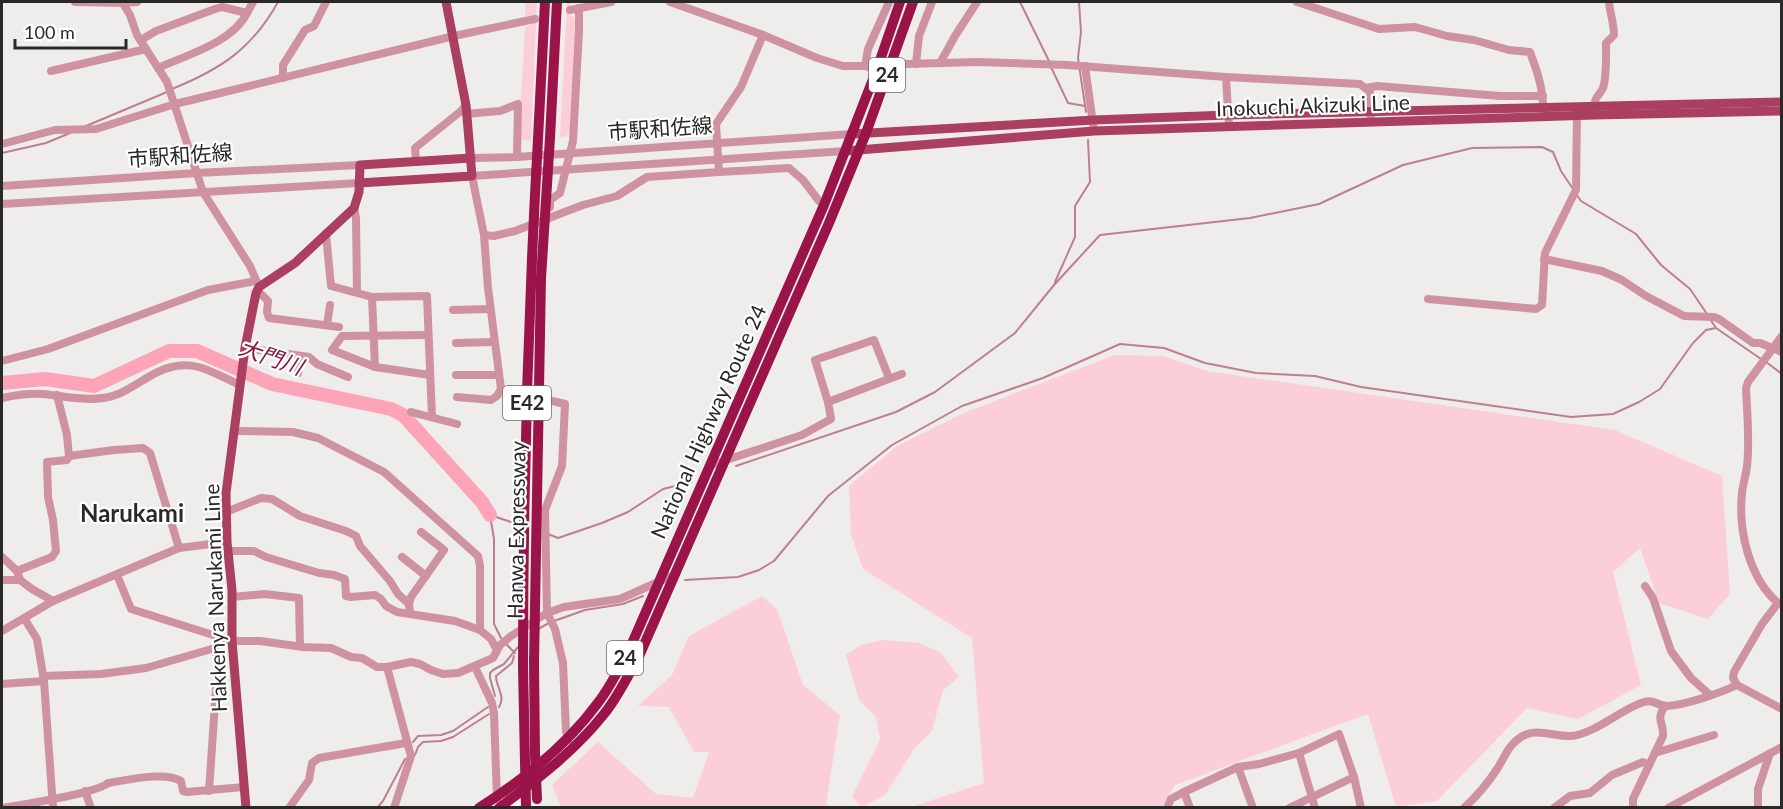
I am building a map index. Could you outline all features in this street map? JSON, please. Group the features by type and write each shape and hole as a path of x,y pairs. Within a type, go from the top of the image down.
{"highway":[{"name":"Hanwa Expressway","path":"532,805 525,762 523,552 530,280 545,2"},
{"name":"Hanwa Expressway","path":"532,805 535,754 534,663 541,278 557,2"},
{"name":"National Highway Route 24","path":"572,743 630,648 661,580 824,205 877,69 900,2"},
{"name":"National Highway Route 24","path":"479,807 498,804 545,773 572,743 606,712 640,654 829,224 866,133 913,2"},
{"path":"556,29 567,6"}],"main road":[{"path":"359,183 472,176 466,109 446,2"},
{"name":"Inokuchi Akizuki Line","path":"846,151 1094,131 1578,116 1594,111 1782,102"},
{"name":"Inokuchi Akizuki Line","path":"852,134 1094,120 1371,110 1576,106 1594,111 1782,111"},
{"path":"258,286 295,263 354,208 359,192 360,165 471,158"},
{"name":"Hakkenya Narukami Line","path":"246,807 232,641 226,493 245,351 258,286"}],"street":[{"path":"75,2 137,2"},
{"path":"123,2 141,40 167,82 203,192 250,266 258,286 268,301 269,318 339,327"},
{"path":"158,68 223,39 243,21 253,2"},
{"path":"284,78 283,65 305,30 314,26 326,2"},
{"path":"567,6 611,2"},
{"path":"670,2 763,35 817,58 843,66 865,66 877,69"},
{"path":"865,66 868,49 889,2"},
{"path":"916,64 919,36 932,2"},
{"path":"940,63 977,2"},
{"path":"1297,2 1379,29 1415,27 1509,50 1530,52 1543,96 1543,108"},
{"path":"1594,111 1595,97 1603,88 1606,43 1614,35 1609,2"},
{"path":"549,217 550,200 560,193 572,153 581,6"},
{"path":"141,40 156,31 215,9 222,8 247,13"},
{"path":"2,144 55,130 96,129 175,104 454,36 534,19"},
{"path":"719,172 716,124 741,87 763,35"},
{"path":"51,71 146,49"},
{"path":"892,60 906,64 977,62 1084,66 1360,84 1370,92 1371,122"},
{"path":"1084,66 1094,131"},
{"path":"1226,77 1229,126"},
{"path":"1366,88 1377,86 1500,96 1543,96"},
{"path":"416,160 415,148 461,111 466,109 500,111 518,104 517,157"},
{"path":"1428,299 1536,309 1542,305 1545,253 1576,190 1578,116 1576,106"},
{"name":"市駅和佐線","path":"471,158 517,157 852,134"},
{"name":"市駅和佐線","path":"472,176 846,151"},
{"name":"市駅和佐線","path":"2,186 360,165"},
{"path":"484,235 494,236 507,233 617,196 647,177 789,168 803,180 824,205"},
{"path":"456,397 491,400 501,389 490,309 484,235 472,176"},
{"name":"市駅和佐線","path":"2,204 359,183"},
{"path":"354,208 357,292"},
{"path":"326,234 331,286 372,297 427,296 432,417"},
{"path":"1544,259 1602,271 1684,316 1714,317 1754,343 1760,343 1771,351 1782,352"},
{"path":"2,361 48,349 208,290 258,286"},
{"path":"372,297 375,367"},
{"path":"327,325 330,305"},
{"path":"453,310 490,309"},
{"path":"428,335 342,336 332,350 375,367 430,375"},
{"path":"1782,336 1746,388 1747,466 1742,494 1742,522 1750,558 1767,593 1778,603 1762,624 1734,672 1733,678 1737,685 1782,709"},
{"path":"711,465 801,435 830,420 832,417 815,360 874,340 889,378"},
{"path":"456,343 494,342"},
{"path":"245,351 309,357 317,364 348,377"},
{"path":"298,373 301,356"},
{"path":"2,398 24,394 57,395 86,400 105,398 126,390 165,367 177,365 200,367 240,384"},
{"path":"828,402 902,374"},
{"path":"456,375 499,375"},
{"path":"501,389 565,404 562,466 545,510 548,615 555,629 563,663 566,731 572,743"},
{"path":"57,395 67,435 69,456"},
{"path":"411,412 458,424"},
{"path":"235,431 294,432 311,435 384,472 478,556 480,630"},
{"path":"17,572 52,557 56,550 48,497 47,462 67,460 69,456 143,448 150,453 179,548"},
{"path":"226,512 261,498 272,499 300,516 356,536 360,546 398,594 410,604"},
{"path":"410,613 411,597 444,550 421,532"},
{"path":"2,631 53,601 179,548 228,547 254,551 319,573 345,579 346,596 375,595 386,606 397,612 455,621 486,633 498,648"},
{"path":"2,556 17,572 20,580 53,601"},
{"path":"402,557 426,576"},
{"path":"117,575 131,609 218,637 232,641 260,641 331,648 351,657 362,658 377,667 387,668 411,662 443,674 458,673 493,658 498,648 511,636 564,608 621,598 676,574"},
{"path":"2,580 20,580"},
{"path":"1646,586 1653,598 1671,651 1691,678 1710,696"},
{"path":"232,597 265,594 299,598 300,646"},
{"path":"24,618 37,639 44,678 53,807"},
{"path":"209,791 216,689 221,674 215,648 218,637"},
{"path":"2,684 146,668 215,648"},
{"path":"475,667 492,702 494,713 498,804"},
{"path":"387,668 411,756 394,807"},
{"path":"1464,807 1497,770 1508,748 1523,736 1535,732 1571,736 1588,730 1640,703 1652,700 1665,706 1710,696 1737,685"},
{"path":"1633,807 1634,799 1663,736 1659,719 1665,706"},
{"path":"1167,807 1171,800 1184,792 1238,767 1299,753 1339,734 1354,777 1361,807"},
{"path":"1655,753 1714,735"},
{"path":"289,807 309,780 312,764 319,758 406,743"},
{"path":"1668,807 1782,747"},
{"path":"1299,753 1315,807"},
{"path":"1758,807 1758,789 1770,753"},
{"path":"1554,807 1570,796 1590,794 1612,775 1643,762 1649,765"},
{"path":"1238,767 1253,807"},
{"path":"3,807 86,791 103,787 108,783 150,777 174,777 181,781 183,791 244,787"},
{"path":"1289,807 1354,777"},
{"path":"86,791 91,807"},
{"path":"1184,792 1190,807"}],"shaded area":[{"path":"525,2 537,2 531,141 521,139 519,133 525,28 534,23 534,15 525,16"},
{"path":"567,2 575,2 570,4 569,15 577,20 570,130 567,136 560,137"},
{"path":"1115,355 1163,356 1207,371 1615,430 1722,476 1730,594 1708,619 1659,603 1640,548 1613,572 1641,685 1578,719 1527,708 1437,801 1396,807 1368,714 1175,785 1162,807 911,807 984,783 972,638 863,569 851,534 849,486 897,446 966,412"},
{"path":"762,596 777,609 803,685 840,715 826,804 830,807 561,807 552,785 598,742 656,794 693,798 709,752 694,752 669,707 638,706 672,675 689,636"},
{"path":"883,640 920,643 941,653 959,677 943,690 932,731 914,749 885,795 862,807 852,797 880,739 876,717 859,700 846,655 861,645"}],"waterway":[{"path":"172,89 206,74 234,56 257,33 278,2"},
{"path":"1020,2 1049,61"},
{"path":"1079,2 1081,32 1078,58 1086,112"},
{"path":"1051,67 1068,103 1085,106"},
{"path":"86,126 167,92"},
{"path":"2,153 46,143 70,133"},
{"path":"1055,282 1075,237 1075,206 1090,182 1088,140"},
{"path":"736,466 896,412 935,392 1015,333 1054,285 1100,235 1250,218 1319,204 1403,165 1472,148 1542,147 1553,152 1561,171 1573,189"},
{"path":"1576,194 1581,201 1636,234 1661,265 1690,289 1707,314"},
{"path":"1710,319 1716,328 1761,359"},
{"path":"685,580 738,577 759,570 774,561 828,496 892,445 962,406 1043,378 1120,344 1164,348 1205,363 1256,373 1315,376 1361,387 1571,417 1613,414 1639,402 1660,389 1693,343 1706,330 1716,328"},
{"name":"大門川","path":"2,383 45,379 94,386 169,351 197,351 272,384 391,409 403,415 482,502 490,515"},
{"path":"1766,362 1782,374"},
{"path":"548,534 558,538 602,523 628,512 663,489 692,482"},
{"path":"502,640 494,624 494,539 490,515 520,525"},
{"path":"554,621 585,610 623,604 643,596"},
{"path":"538,629 549,623"},
{"path":"506,644 515,653"},
{"path":"495,696 490,673 504,664 518,647"},
{"path":"499,707 501,695 496,676 512,663 514,656"},
{"path":"413,742 418,736 441,735 453,731 488,707"},
{"path":"415,755 423,742 441,741 453,737 489,714"},
{"path":"377,808 405,759"}],"district":[{"name":"Narukami","path":"132,514"}]}
